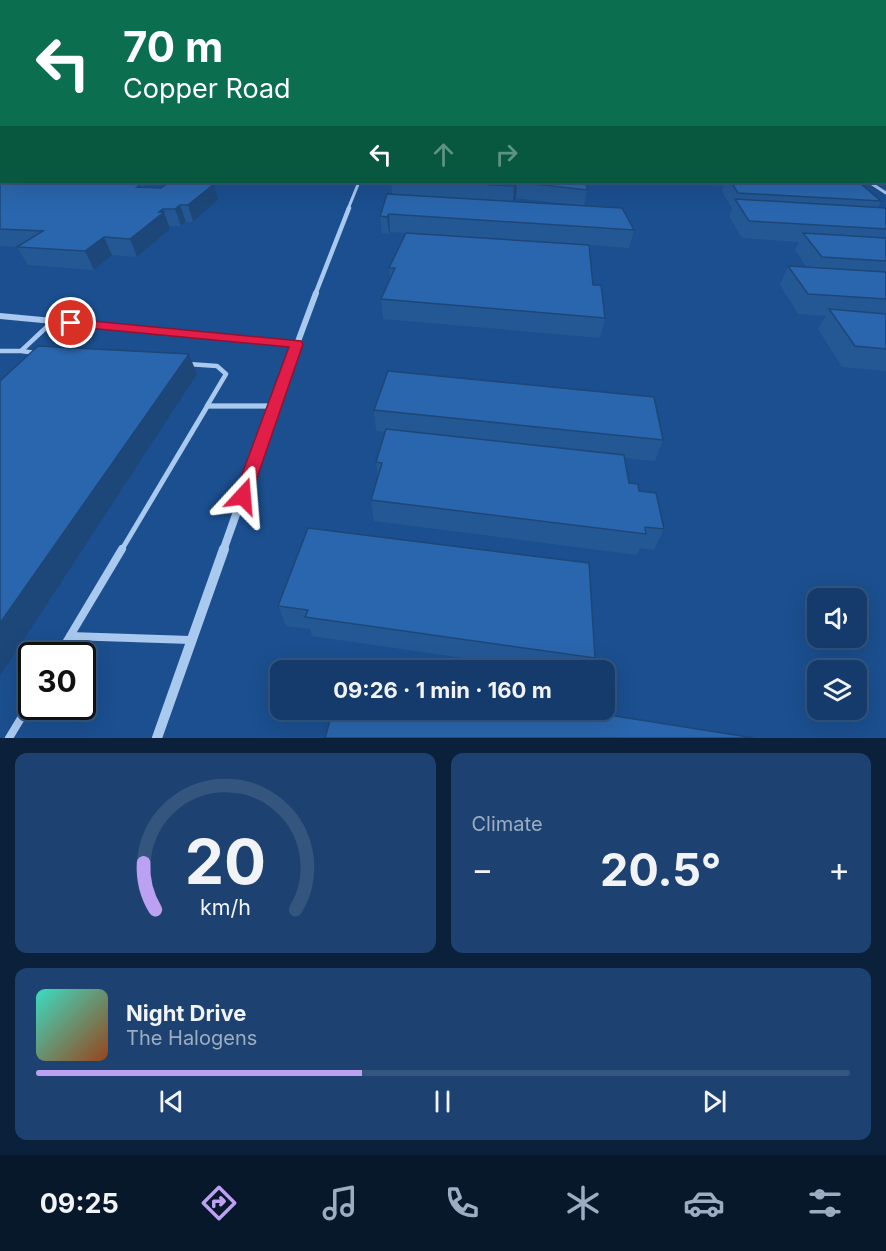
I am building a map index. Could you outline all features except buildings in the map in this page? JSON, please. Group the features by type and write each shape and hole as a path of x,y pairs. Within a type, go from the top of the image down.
{"street":[{"path":"157,738 296,344 359,183"},
{"path":"871,183 886,193"},
{"path":"0,316 296,344"}],"lane":[{"path":"21,351 53,321"},
{"path":"0,351 44,353"},
{"path":"66,642 226,374 217,366 182,364"},
{"path":"208,406 274,406"},
{"path":"70,636 192,640"},
{"path":"9,738 20,720"}],"route":[{"path":"71,323 296,344 243,496"}]}
